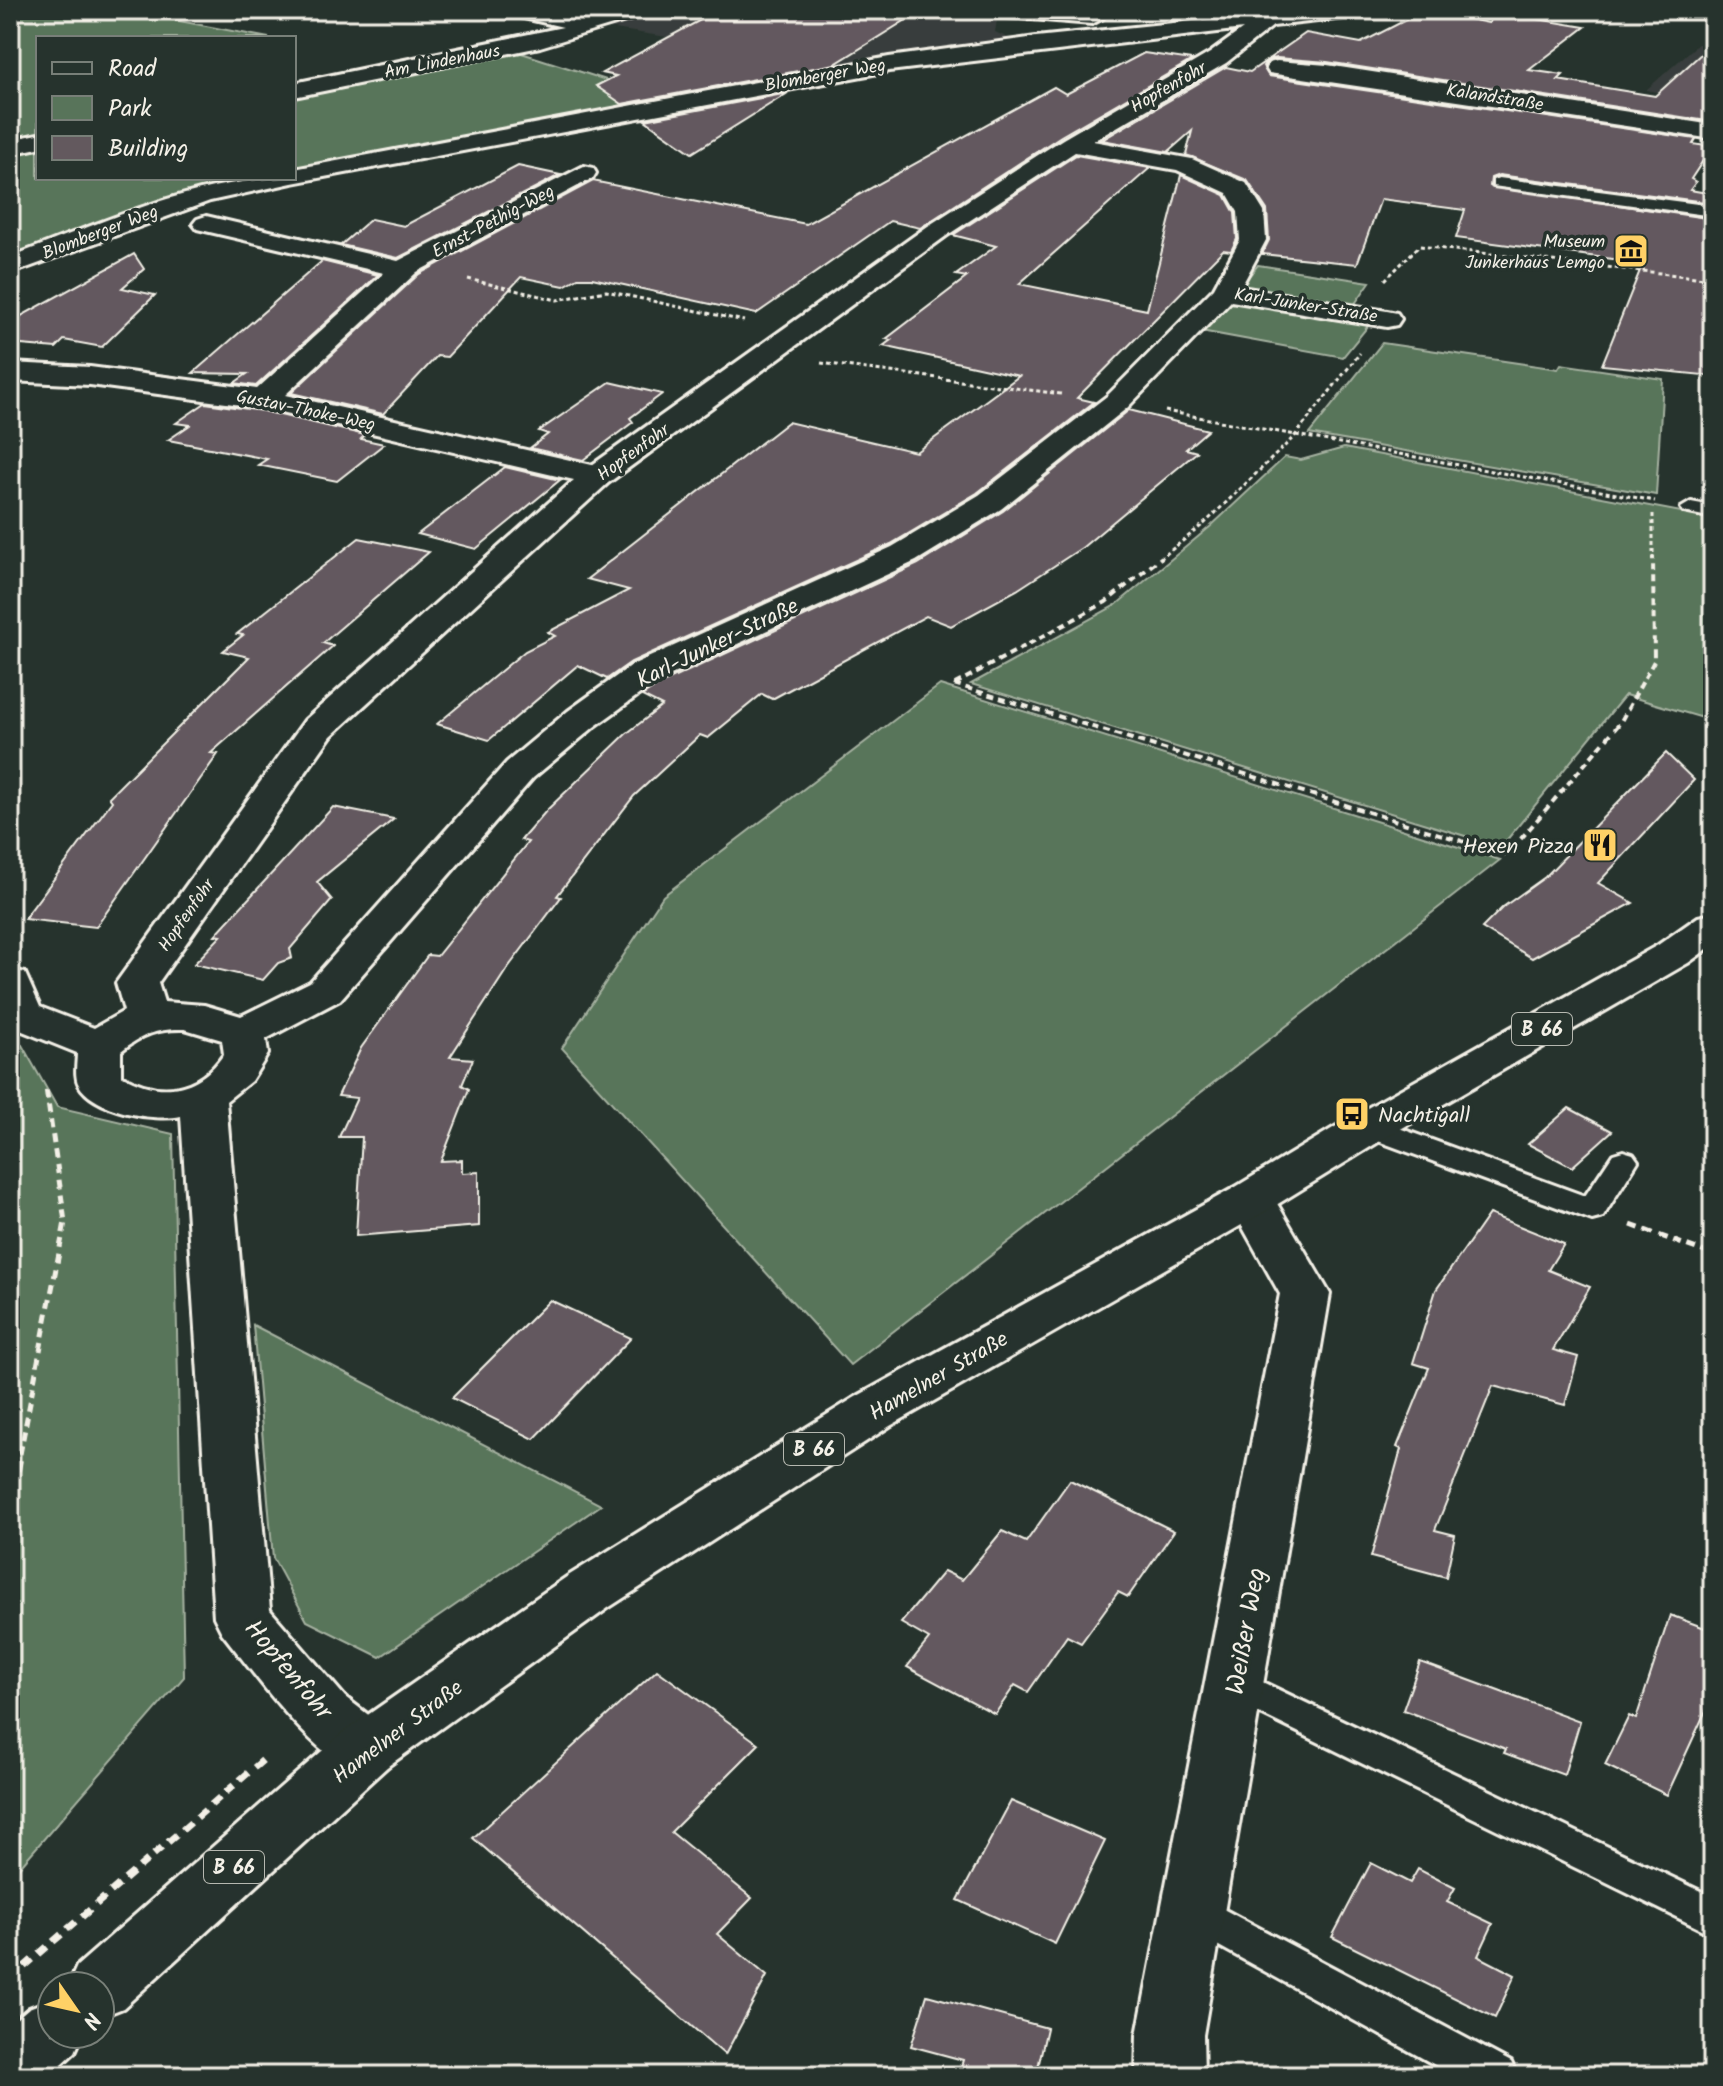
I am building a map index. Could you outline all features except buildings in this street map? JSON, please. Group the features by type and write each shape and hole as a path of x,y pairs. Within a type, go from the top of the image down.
{"street":[{"path":"514,10 589,27"},
{"name":"Am Lindenhaus","path":"296,90 540,41 642,10"},
{"path":"994,10 1124,19 1194,10"},
{"name":"Blomberger Weg","path":"296,176 575,121 936,57 1362,10"},
{"name":"Hopfenfohr","path":"147,1016 137,983 318,728 597,476 768,356 937,231 1071,144 1218,58 1265,22"},
{"name":"Kalandstraße","path":"1277,68 1327,72 1713,132"},
{"path":"10,147 36,141"},
{"name":"Karl-Junker-Straße","path":"243,1033 325,991 520,770 581,719 645,673 904,554 990,502 1117,402 1225,292 1243,264 1253,240 1251,212 1237,188 1183,164 1071,144"},
{"name":"Ernst-Pethig-Weg","path":"264,399 406,268 584,173"},
{"name":"Blomberger Weg","path":"10,266 178,203 275,180"},
{"path":"206,224 406,268"},
{"name":"Karl-Junker-Straße","path":"1225,292 1375,316"},
{"name":"Gustav-Thoke-Weg","path":"10,372 90,376 264,399 597,476"},
{"name":"Hamelner Straße","path":"116,1970 346,1731 588,1592 872,1412 1251,1199 1369,1127 1673,954 1713,926"},
{"path":"10,982 21,1015 99,1046"},
{"path":"191,1013 243,1033 246,1054 235,1071 204,1096 163,1107 121,1095 99,1081 99,1046 115,1031 147,1016 191,1013"},
{"name":"Hopfenfohr","path":"204,1096 203,1126 242,1617 346,1731"},
{"name":"Weißer Weg","path":"1170,2076 1170,2035 1305,1294 1251,1199"},
{"path":"10,2068 36,2044"}],"lane":[{"path":"1499,183 1713,211"},
{"path":"1691,508 1713,512"},
{"path":"1369,1127 1592,1210 1623,1161"},
{"path":"1235,1684 1713,1917"},
{"path":"1193,1911 1496,2076"}],"path":[{"path":"1652,501 1654,661 1620,723 1507,855 954,684 1106,602 1205,523 1294,437 1375,316 1387,278 1419,246 1713,279"},
{"path":"406,268 557,300 606,291 799,333"},
{"path":"768,356 1117,402 1691,508"},
{"path":"10,1508 65,1222 37,1022"},
{"path":"1592,1210 1713,1255"},
{"path":"10,1979 237,1779 346,1731"}],"shaded area":[{"path":"661,10 972,10 998,14 995,32 1017,42 801,74 759,51 608,28"},
{"path":"1698,44 1713,46 1713,102 1646,90"}],"green space":[{"path":"10,10 154,10 153,16 258,36 36,36 36,180 252,180 193,192 10,261"},
{"path":"512,50 666,99 296,172 296,90"},
{"path":"1258,265 1370,282 1352,308 1238,290"},
{"path":"1232,297 1373,320 1343,357 1201,331"},
{"path":"1382,343 1558,369 1561,364 1663,379 1656,495 1309,434"},
{"path":"1344,448 1713,518 1713,721 1625,695 1501,847 971,684 1116,605 1211,526 1285,457 1301,460"},
{"path":"940,685 1500,860 850,1365 562,1048 663,896"},
{"path":"10,1039 22,1045 57,1107 173,1134 184,1677 10,1878"},
{"path":"253,1325 601,1505 380,1657 307,1621 273,1558"}],"place":[{"name":"Museum Junkerhaus Lemgo","path":"1631,251"},
{"name":"Hexen Pizza","path":"1600,845"},
{"name":"Nachtigall","path":"1352,1114"}]}
